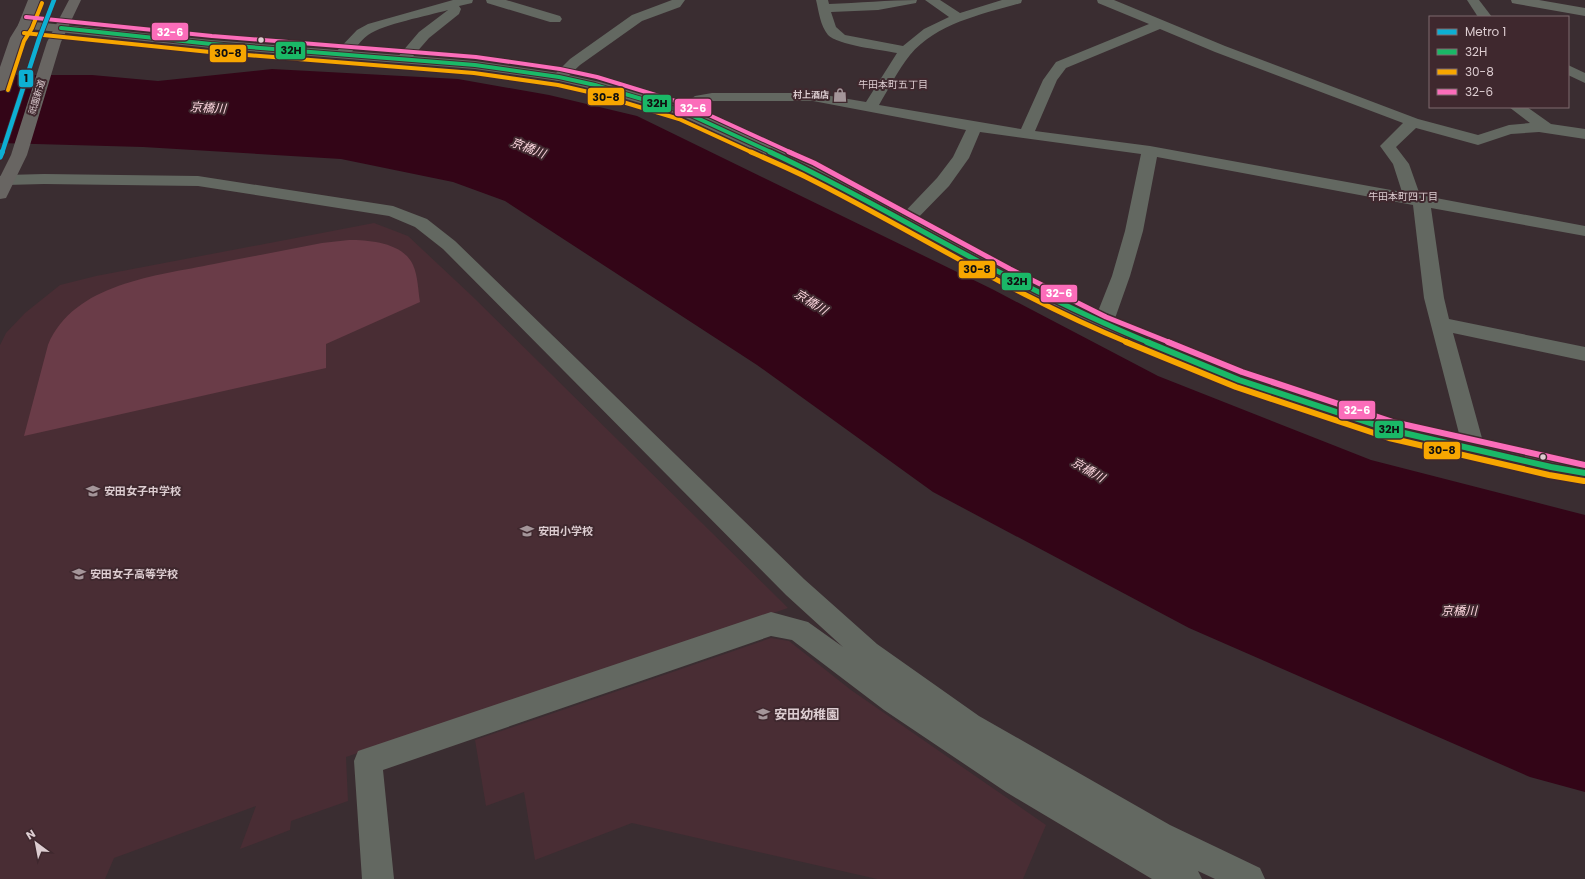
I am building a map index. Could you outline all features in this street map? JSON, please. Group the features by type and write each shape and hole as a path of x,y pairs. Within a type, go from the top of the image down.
{"highway":[{"path":"0,87 17,40 25,25 34,0"},
{"name":"祇園新道","path":"3,187 19,155 58,35 75,0"}],"main road":[{"path":"25,25 58,35 211,44 475,65 559,77 595,85 682,111 810,170 1006,276 1103,324 1239,380 1391,430 1551,467 1585,473"}],"street":[{"path":"341,54 362,33 373,27 467,0"},
{"path":"492,0 555,19"},
{"path":"559,77 575,62 637,18 674,4 679,0"},
{"path":"906,50 841,38 834,35 830,31 824,4 878,6 911,0"},
{"path":"931,0 959,18"},
{"path":"870,108 906,50 916,42 936,28 959,18 1016,0"},
{"path":"1103,0 1220,49 1413,122 1478,140 1509,130 1546,128 1585,134"},
{"path":"1120,7 1138,0"},
{"path":"1473,0 1484,16"},
{"path":"1517,0 1585,12"},
{"path":"403,59 424,35 454,11 455,9 450,5"},
{"path":"1026,135 1050,80 1061,64 1160,24"},
{"path":"1569,70 1585,79"},
{"path":"682,111 700,99 712,97 813,97 1026,135 1098,142 1150,151 1585,231"},
{"path":"1518,108 1546,128"},
{"path":"1413,122 1388,146 1401,164 1417,199 1434,298 1474,449"},
{"path":"905,221 943,182 960,158 974,126"},
{"path":"1103,324 1121,276 1134,231 1150,151"},
{"path":"3,187 44,179 198,181 393,210 421,223 449,245 795,587 868,653 970,726 1159,836 1249,879"},
{"path":"1440,324 1585,354"},
{"path":"378,879 368,761 771,624 799,630 894,701 1016,782 1176,876"},
{"path":"1159,836 1176,876"}],"shaded area":[{"path":"374,223 408,236 472,296 788,608 346,757 348,801 291,821 290,830 240,849 256,806 114,858 105,879 0,879 0,345 6,333 25,313 60,285 96,276"},
{"path":"349,240 386,244 402,252 415,269 420,302 326,344 326,368 24,436 48,345 60,324 77,308 97,295 119,286 167,273 322,243"},
{"path":"771,638 789,641 851,690 1046,825 1023,879 877,879 632,823 535,860 524,792 486,806 475,740"}],"water":[{"name":"京橋川","path":"272,69 458,79 549,95 637,116 992,289 1158,376 1371,460 1585,515 1585,792 1530,777 1189,628 933,492 757,365 505,201 453,182 341,159 143,147 0,143 0,75 92,75 158,81"}],"metro line":[{"name":"1","path":"0,157 39,39 54,0"}],"transit line":[{"name":"30-8","path":"8,90 24,41 32,28 42,3"},
{"name":"32-6","path":"26,17 212,36 476,57 560,69 597,77 685,104 814,163 1010,269 1106,317 1242,372 1393,422 1585,465"},
{"name":"32H","path":"61,28 211,44 475,65 559,77 595,85 682,111 810,170 1006,276 1103,324 1239,380 1391,430 1551,467 1585,473"},
{"name":"30-8","path":"24,33 210,52 474,73 558,85 593,93 679,119 806,177 1002,283 1099,331 1236,387 1389,438 1549,475 1584,481"}],"place":[{"name":"村上酒店","path":"840,95"},
{"name":"安田女子中学校","path":"93,491"},
{"name":"安田小学校","path":"527,531"},
{"name":"安田女子高等学校","path":"79,574"},
{"name":"安田幼稚園","path":"763,714"}],"district":[{"name":"牛田本町五丁目","path":"893,84"},
{"name":"牛田本町四丁目","path":"1403,196"}]}
